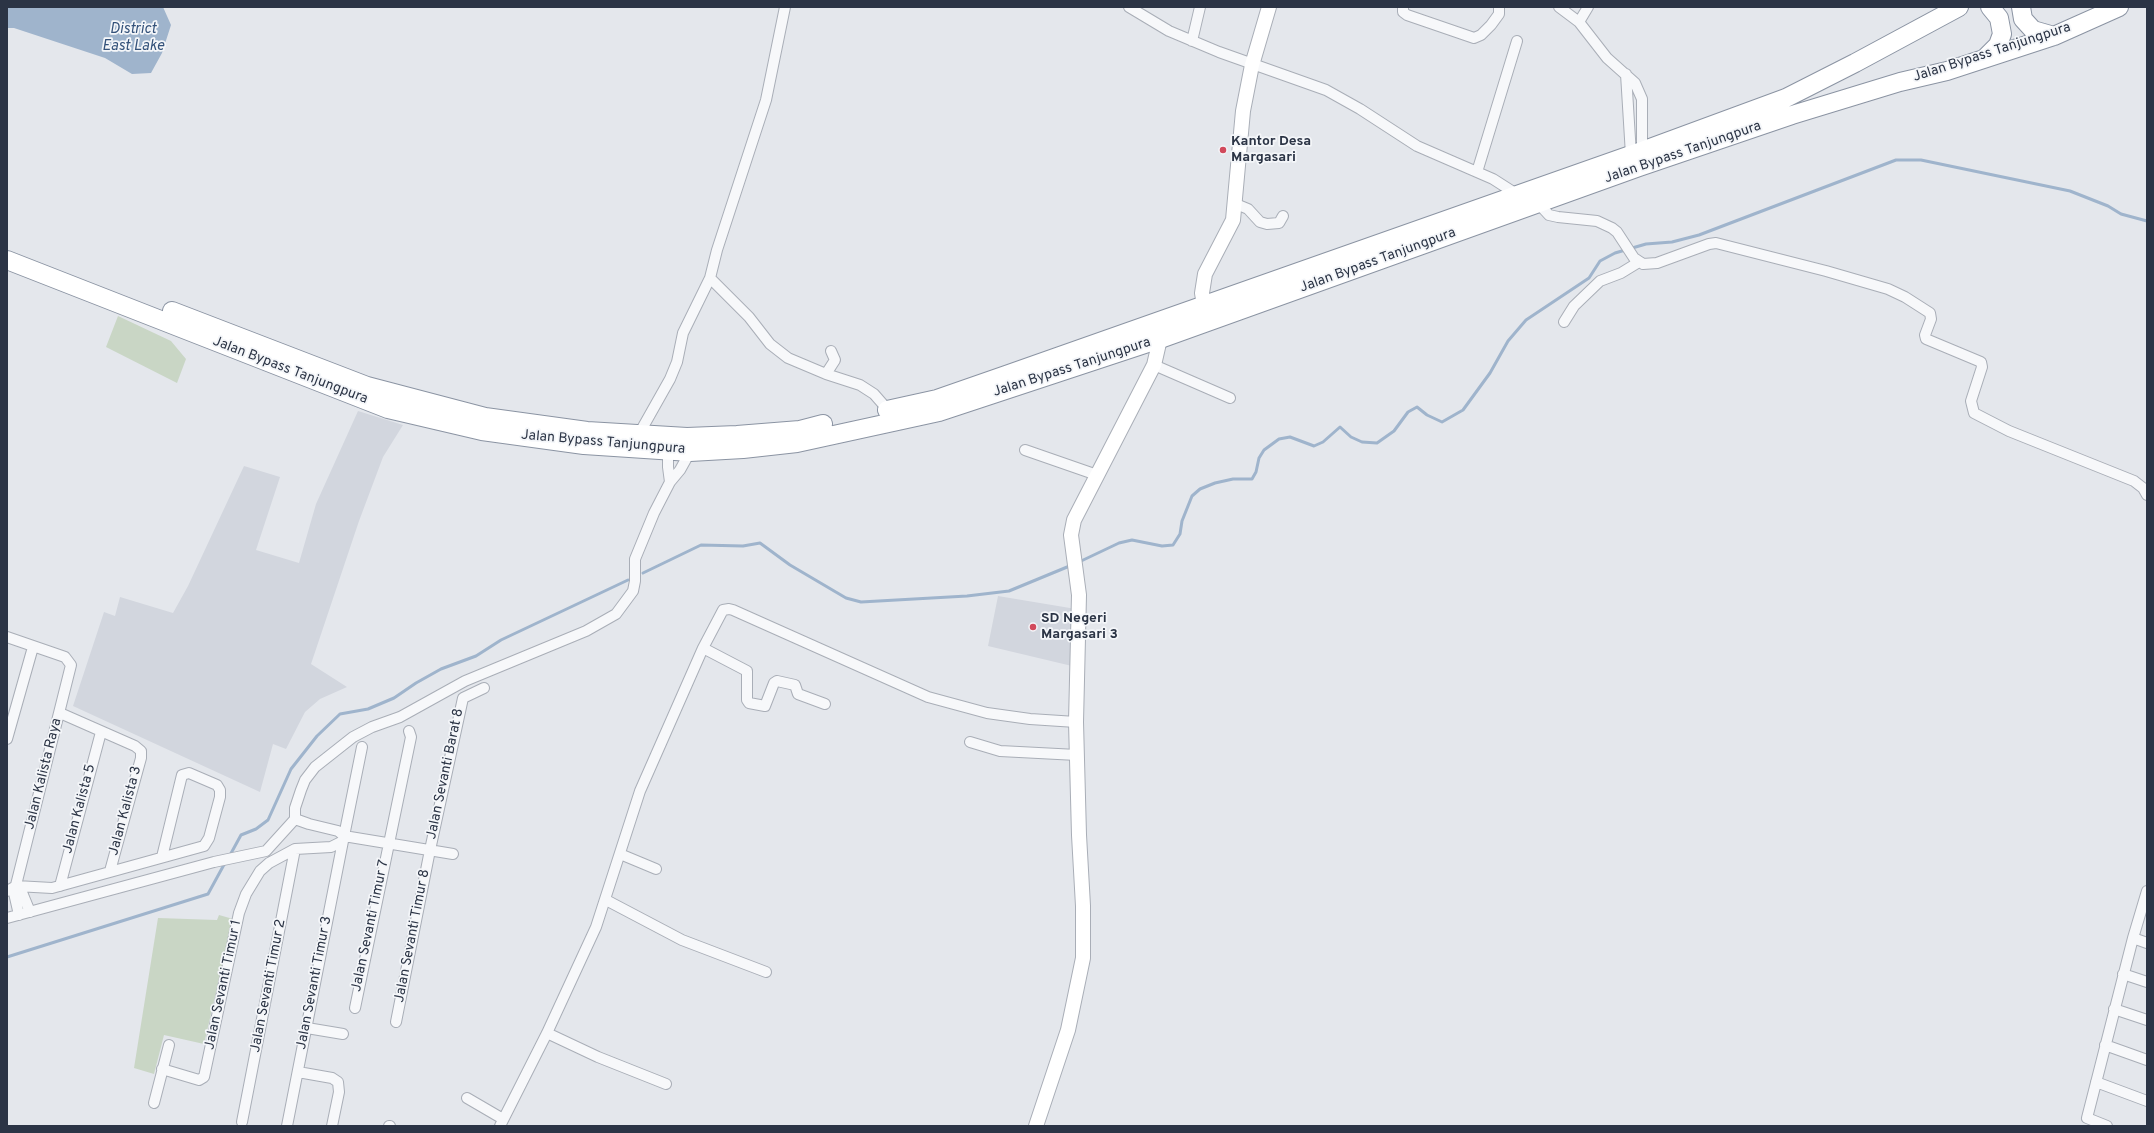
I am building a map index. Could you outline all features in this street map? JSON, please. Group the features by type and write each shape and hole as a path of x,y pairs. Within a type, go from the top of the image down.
{"highway":[{"name":"Jalan Bypass Tanjungpura","path":"7,248 367,386 485,417 587,431 687,437 730,436 792,430 937,399 1637,153 1786,98 1856,63 1959,7"},
{"path":"1984,59 1998,45 2002,34 1999,18 1990,7"},
{"path":"2021,7 2023,19 2033,30 2054,36"},
{"name":"Jalan Bypass Tanjungpura","path":"7,260 388,409 482,430 584,445 690,452 743,449 797,443 939,412 1160,339 1538,203 1792,115 1900,82 1984,59 2054,36 2119,7"}],"street":[{"path":"639,434 670,379 677,362 682,333 710,278 717,250 766,100 785,7"},
{"path":"1129,7 1169,31 1192,41 1252,65 1326,90 1360,109 1417,146 1493,179 1518,195"},
{"path":"1192,41 1200,7"},
{"path":"1204,305 1202,293 1205,274 1228,232 1236,204 1243,111 1252,65 1269,7"},
{"path":"1403,7 1403,12 1407,15 1474,38 1481,35 1491,25 1498,14 1499,7"},
{"path":"1559,7 1579,22 1607,58 1626,74 1637,153"},
{"path":"1579,22 1588,7"},
{"path":"1477,172 1517,41"},
{"path":"1538,203 1549,214 1558,217 1597,221 1617,232 1637,260 1652,264 1709,244 1716,243 1826,271 1888,289 1905,297 1930,312 1931,319 1925,335 1926,339 1976,358 1981,362 1982,367 1971,401 1974,413 2009,431 2137,482 2147,495"},
{"path":"1236,204 1248,209 1260,222 1267,224 1279,223 1283,216"},
{"path":"1564,322 1574,306 1600,281 1621,273 1637,260"},
{"path":"710,278 749,317 770,344 788,358 826,374 860,385 874,394 888,410"},
{"path":"1036,1126 1068,1030 1083,958 1083,906 1076,722 1080,620 1077,578 1071,536 1074,520 1154,366 1160,339"},
{"path":"826,374 835,360 831,351"},
{"path":"1154,366 1230,398"},
{"path":"668,450 668,475 670,482"},
{"path":"1025,450 1097,476"},
{"path":"7,918 214,862 266,851 295,818 295,808 301,790 310,773 323,760 353,737 372,727 400,717 465,681 586,631 616,614 633,591 637,552 670,482 680,470 690,452"},
{"path":"466,1098 501,1123 546,1033 596,927 606,900 640,791 703,648 723,610 729,609 928,698 987,713 1030,719 1076,722"},
{"path":"7,637 33,647 7,739"},
{"name":"Jalan Kalista Raya","path":"20,915 11,888 60,713 71,662 65,657 33,647"},
{"path":"703,648 747,671 746,700 749,703 765,706 774,683 777,681 795,685 798,694 825,704"},
{"name":"Jalan Sevanti Barat 8","path":"430,850 463,698 484,688"},
{"path":"60,713 101,732"},
{"name":"Jalan Sevanti Timur 7","path":"355,1008 411,737 409,731"},
{"name":"Jalan Kalista 3","path":"101,732 135,746 141,751 141,758 110,871"},
{"name":"Jalan Kalista 5","path":"60,886 101,732"},
{"path":"970,742 1000,751 1077,755"},
{"name":"Jalan Sevanti Timur 3","path":"287,1126 362,747"},
{"path":"11,888 45,889 60,886 110,871 162,857 207,844 220,797 220,790 217,785 189,773 185,773 181,777 162,857"},
{"path":"295,818 309,824 338,831 344,839"},
{"path":"295,849 331,847 344,839 388,843 453,854"},
{"name":"Jalan Sevanti Timur 1","path":"162,1069 199,1080 204,1078 239,913 246,894 253,880 269,863 295,849"},
{"name":"Jalan Sevanti Timur 2","path":"242,1122 295,849"},
{"name":"Jalan Sevanti Timur 8","path":"396,1022 430,850"},
{"path":"620,854 656,869"},
{"path":"11,888 21,890 30,912"},
{"path":"2105,1126 2087,1118 2123,974 2133,938 2145,904 2147,891"},
{"path":"606,900 682,940 766,972"},
{"path":"2133,938 2147,943"},
{"path":"2123,974 2147,982"},
{"path":"2114,1009 2147,1020"},
{"path":"307,1028 343,1034"},
{"path":"546,1033 598,1057 666,1084"},
{"path":"154,1103 169,1045"},
{"path":"2105,1045 2147,1060"},
{"path":"298,1072 332,1078 338,1082 339,1092 332,1126"},
{"path":"2096,1082 2147,1101"}],"shaded area":[{"path":"358,411 403,425 383,457 359,521 311,664 347,687 320,699 305,712 286,749 273,744 260,792 73,706 104,612 115,616 120,597 173,613 188,586 244,466 280,477 256,550 299,563 316,504"},
{"name":"SD Negeri Margasari 3","path":"998,596 1076,609 1072,666 988,646"}],"green space":[{"path":"118,316 171,341 186,359 177,383 106,347"},
{"path":"219,915 233,919 204,1044 164,1035 154,1074 134,1068 158,918 217,920"}],"water":[{"name":"District East Lake","path":"7,7 163,7 171,25 162,53 151,73 132,74 105,58 14,28 7,28"}],"waterway":[{"path":"1079,562 1119,543 1132,540 1162,546 1173,545 1180,534 1182,521 1192,496 1200,489 1215,483 1233,479 1252,479 1256,472 1259,458 1264,450 1279,439 1290,437 1314,446 1323,442 1340,427 1351,437 1362,442 1377,443 1394,431 1408,412 1417,407 1427,415 1442,422 1463,410 1490,373 1508,341 1526,320 1589,278 1600,261 1615,253 1646,244 1672,242 1699,235 1896,160 1921,160 2070,191 2108,206 2121,214 2147,221"},
{"path":"643,573 701,545 743,546 760,543 790,565 846,598 861,602 967,596 1009,591 1072,565"},
{"path":"229,857 241,835 256,829 268,820 291,769 317,736 340,714 368,709 394,698 416,683 441,669 476,656 501,640 628,580"},
{"path":"7,957 208,894 226,861"}],"place":[{"name":"Kantor Desa Margasari","path":"1223,150"},
{"name":"SD Negeri Margasari 3","path":"1033,627"}]}
